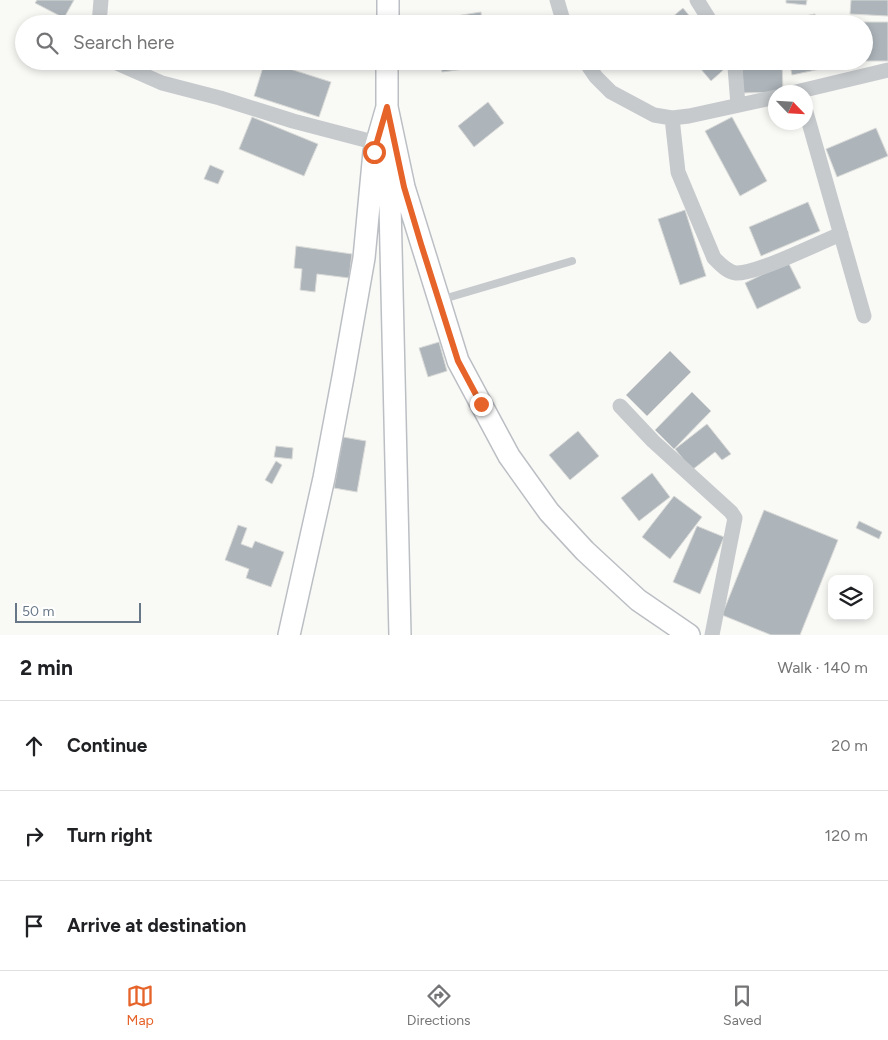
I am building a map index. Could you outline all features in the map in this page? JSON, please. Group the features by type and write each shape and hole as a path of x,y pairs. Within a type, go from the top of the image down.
{"main road":[{"path":"388,0 388,15"},
{"path":"388,70 387,107 393,284 395,463 400,635"},
{"path":"289,635 344,377 364,258 374,152 387,107"},
{"path":"387,107 404,187 458,361 509,456 549,512 585,551 638,600 688,635"}],"street":[{"path":"99,15 101,0"},
{"path":"557,0 561,15"},
{"path":"697,0 706,15"},
{"path":"130,70 162,83 220,98 292,121 377,143"},
{"path":"591,70 611,92 654,115 672,118 768,99"},
{"path":"736,70 738,105"},
{"path":"813,89 888,70"},
{"path":"672,118 678,172 714,258 725,268 735,273 754,270 841,234"},
{"path":"811,130 864,316"},
{"path":"620,406 653,441 735,518 712,635"}],"lane":[{"path":"440,300 572,261"}],"building":[{"path":"37,0 74,0 66,15 58,15 35,3"},
{"path":"786,0 807,0 806,5 786,3"},
{"path":"851,0 888,0 888,16 850,14"},
{"path":"683,8 689,15 675,15"},
{"path":"481,12 481,15 462,15"},
{"path":"873,22 888,22 888,61 873,61"},
{"path":"262,70 293,70 331,82 319,117 254,96"},
{"path":"702,70 723,70 711,81"},
{"path":"742,70 782,70 783,85 768,85 768,92 742,93"},
{"path":"791,70 816,70 792,75"},
{"path":"488,102 504,123 474,147 458,126"},
{"path":"252,117 318,144 304,176 239,149"},
{"path":"732,117 767,181 740,196 705,131"},
{"path":"876,128 888,156 837,177 826,149"},
{"path":"210,165 224,171 218,184 204,179"},
{"path":"808,202 820,231 761,256 749,227"},
{"path":"685,210 706,276 680,285 658,219"},
{"path":"296,246 352,254 349,278 317,274 315,292 300,290 302,269 294,268"},
{"path":"788,262 801,288 757,309 745,283"},
{"path":"439,342 447,371 428,377 419,348"},
{"path":"670,351 691,372 647,416 626,395"},
{"path":"692,392 711,411 674,449 655,430"},
{"path":"707,424 731,454 722,460 715,452 692,470 675,449"},
{"path":"578,431 599,456 570,480 549,455"},
{"path":"343,437 366,441 357,492 334,488"},
{"path":"276,446 293,448 292,459 274,457"},
{"path":"276,461 282,465 272,484 265,480"},
{"path":"652,473 670,497 639,521 621,498"},
{"path":"674,496 702,517 670,559 642,537"},
{"path":"764,510 838,540 800,635 771,635 722,615"},
{"path":"859,521 882,532 879,539 856,528"},
{"path":"238,525 247,528 241,544 252,548 255,541 284,552 271,587 246,578 249,569 225,560"},
{"path":"697,526 724,537 700,594 673,582"}],"route":[{"path":"374,152 387,107 398,150 404,187 458,361 481,404"}]}
